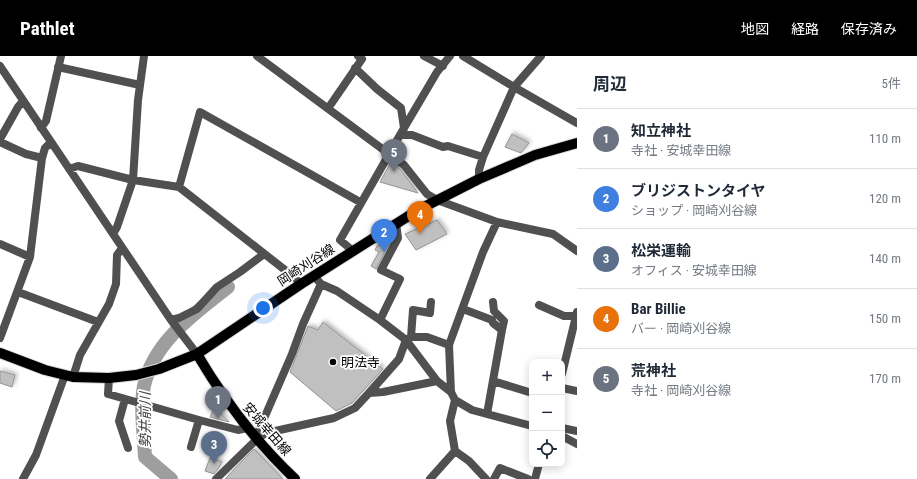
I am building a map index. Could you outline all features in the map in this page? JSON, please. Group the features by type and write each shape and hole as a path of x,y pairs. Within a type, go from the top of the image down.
{"main road":[{"name":"岡崎刈谷線","path":"0,353 45,370 69,376 109,378 136,375 159,369 197,354 301,284 396,223 437,200 479,179 535,155 577,143"},
{"name":"安城幸田線","path":"197,354 230,406 295,479"}],"street":[{"path":"41,128 46,121 61,56"},
{"path":"113,234 117,227 133,180 140,85 144,56"},
{"path":"257,56 404,164 427,194 437,200 497,222 553,234 577,251"},
{"path":"424,56 443,66"},
{"path":"353,251 340,240 360,202 438,72 450,56"},
{"path":"463,56 577,123"},
{"path":"479,179 479,170 483,157 514,87 541,56"},
{"path":"328,107 363,57"},
{"path":"0,66 50,143 171,320 197,354"},
{"path":"58,67 140,85"},
{"path":"355,68 377,89 401,108 402,132"},
{"path":"0,138 18,106 23,101"},
{"path":"179,187 200,112 360,202"},
{"path":"402,132 443,147 448,146 483,157"},
{"path":"0,142 26,154 42,158"},
{"path":"0,338 30,257 42,158 45,148 50,143"},
{"path":"69,169 78,166 133,180 179,187 301,284"},
{"path":"486,479 468,461 455,451 450,421 453,396 449,345 483,252 497,222"},
{"path":"380,320 400,278 381,270 398,238 396,223"},
{"path":"0,244 30,257"},
{"path":"23,479 36,454 69,376 109,304 116,284 117,255 122,248"},
{"path":"171,320 197,310 216,286 240,272 264,254"},
{"path":"314,276 321,284 337,291 409,339 437,381 453,396 472,410 529,425"},
{"path":"258,439 259,430 321,284"},
{"path":"18,292 98,322"},
{"path":"216,479 258,439 266,434 334,418 355,408 399,359 409,339 413,310 430,313 431,302"},
{"path":"487,414 504,321 494,311 493,302"},
{"path":"539,305 564,316 577,314 575,329 565,364"},
{"path":"463,309 492,320 493,323 502,330"},
{"path":"409,339 427,337 449,345"},
{"path":"109,378 108,394 238,430 248,428"},
{"path":"369,393 383,392 437,381"},
{"path":"493,382 529,392"},
{"path":"565,389 577,391"},
{"path":"125,399 119,421 128,448"},
{"path":"190,447 199,420"},
{"path":"565,429 577,431"},
{"path":"565,438 577,444"},
{"path":"430,479 455,451"},
{"path":"536,479 538,467"},
{"path":"494,479 500,468 528,479"}],"building":[{"path":"512,134 529,143 521,153 505,147"},
{"path":"391,162 400,169 418,193 380,182"},
{"path":"437,220 447,234 416,250 405,234"},
{"path":"387,241 390,242 376,269 371,266 379,252 375,250 377,246"},
{"name":"明法寺","path":"323,322 383,369 352,403 336,411 290,372 308,326 318,330"},
{"path":"0,371 15,375 12,387 0,383"},
{"path":"215,407 229,422 210,417"},
{"path":"254,449 283,479 225,479 243,460"},
{"path":"210,458 222,462 214,474 205,471"}],"waterway":[{"name":"勢井前川","path":"171,479 145,457 142,412 144,386 149,370 166,342 189,318 228,287"}],"place":[{"name":"荒神社","path":"394,172"},
{"name":"Bar Billie","path":"420,234"},
{"name":"ブリジストンタイヤ","path":"384,252"},
{"name":"明法寺","path":"333,362"},
{"name":"知立神社","path":"218,419"},
{"name":"松栄運輸","path":"214,464"}]}
